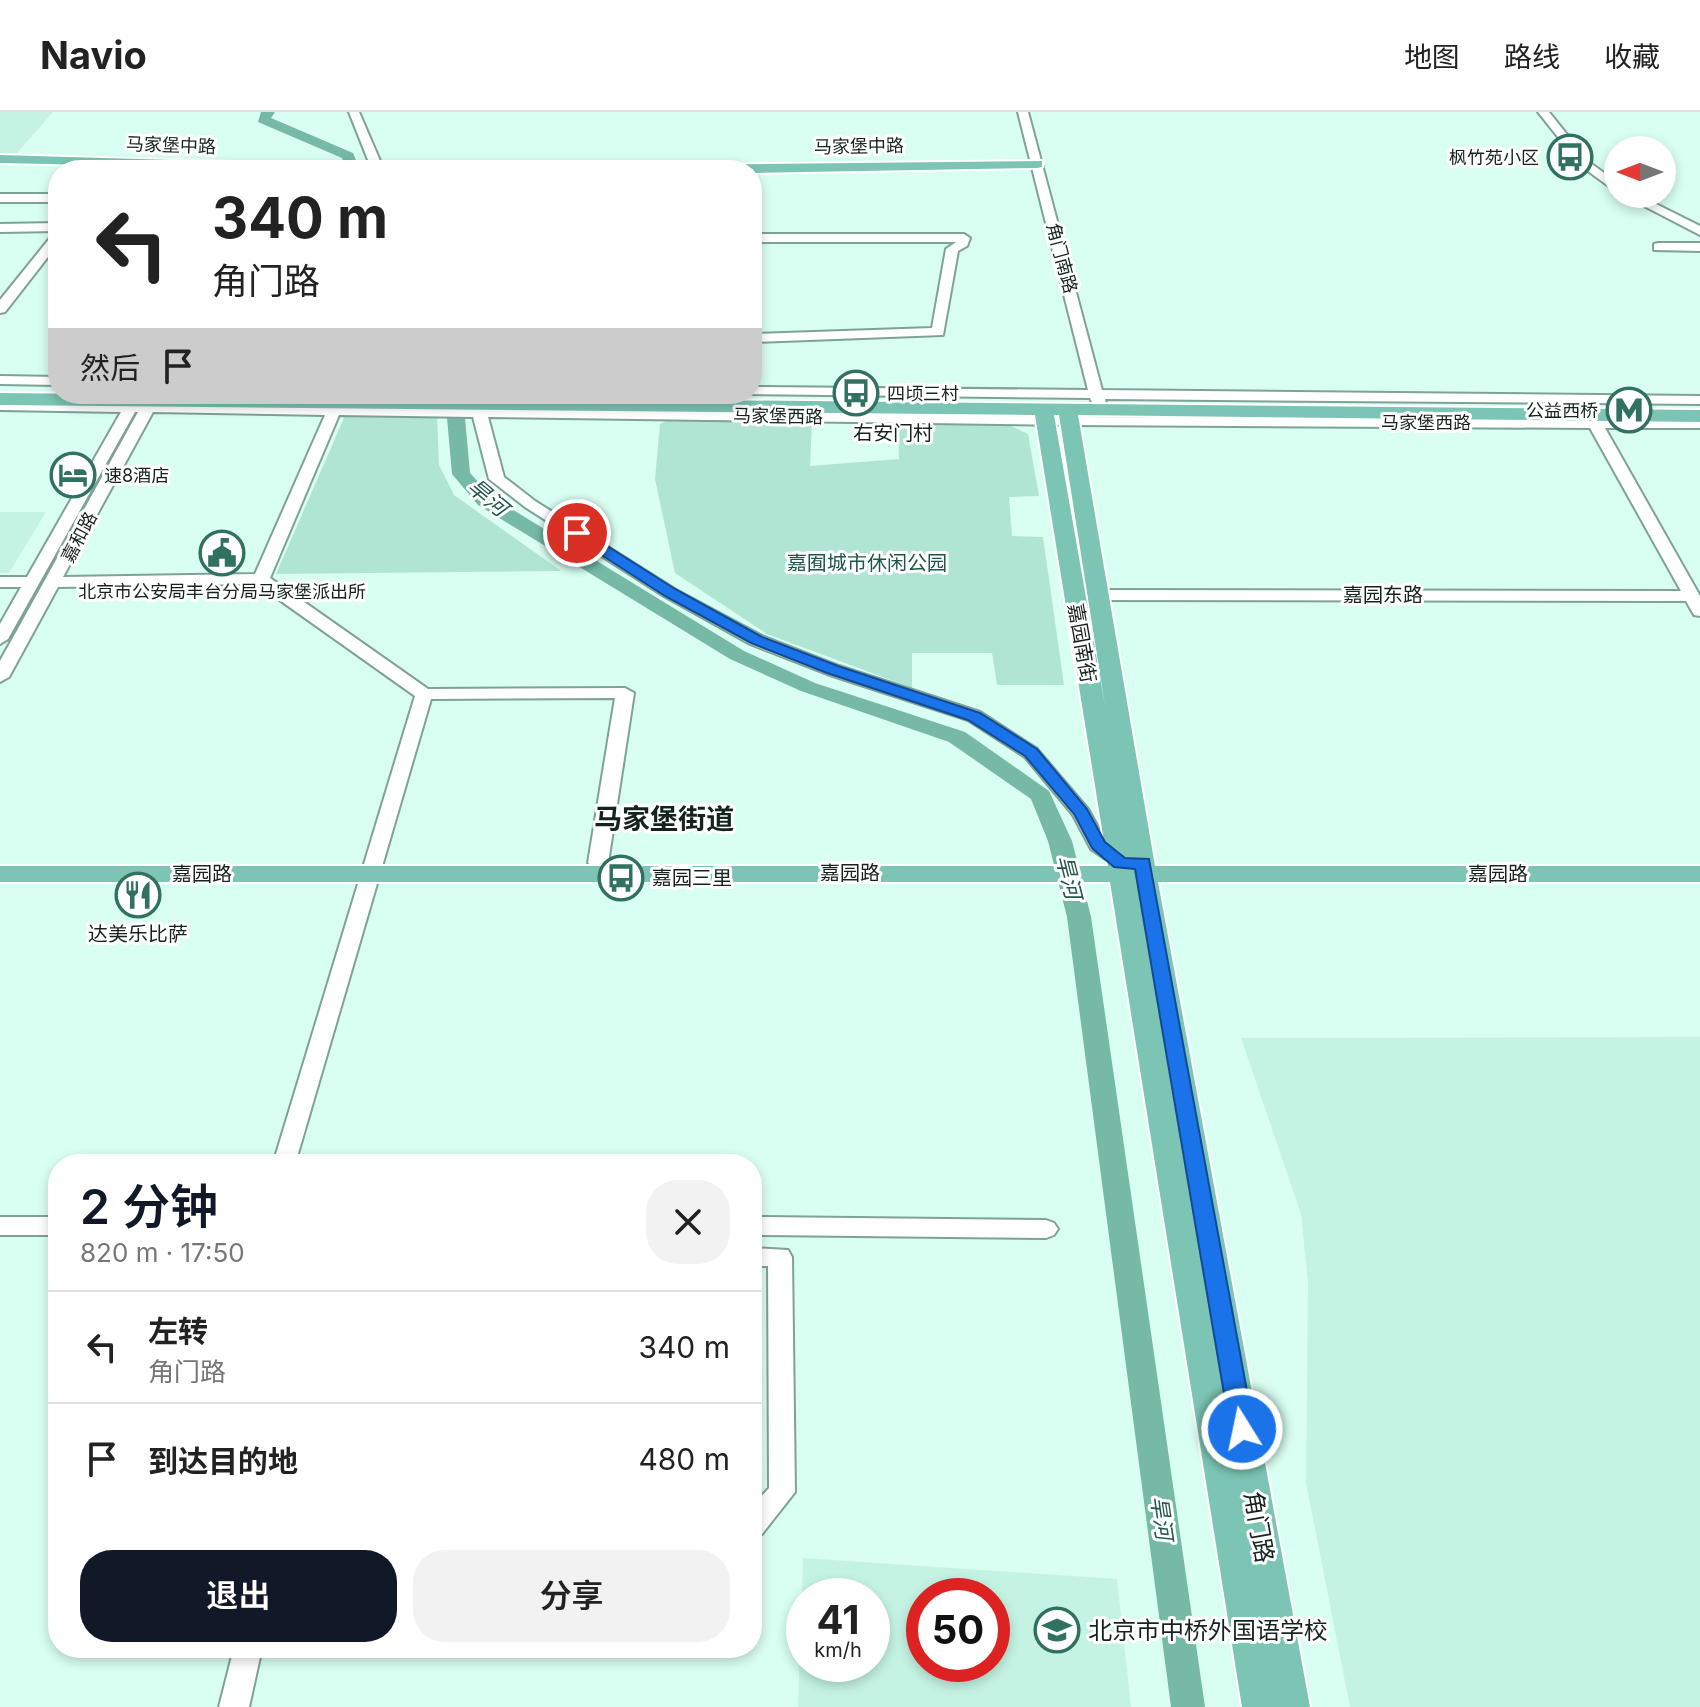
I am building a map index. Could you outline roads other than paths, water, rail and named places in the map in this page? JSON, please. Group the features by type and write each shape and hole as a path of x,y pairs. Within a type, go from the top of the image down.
{"main road":[{"name":"马家堡中路","path":"0,159 48,162"},
{"name":"马家堡中路","path":"762,169 1037,164"},
{"path":"0,389 48,389"},
{"name":"马家堡西路","path":"0,399 48,400"},
{"name":"马家堡西路","path":"762,401 1098,399 1700,408"},
{"name":"马家堡西路","path":"555,404 1044,416 1700,416"},
{"name":"嘉园南街","path":"1044,416 1122,868"},
{"name":"嘉园南街","path":"1069,416 1098,595 1122,868"},
{"name":"嘉园路","path":"0,862 371,869 598,863 1700,874"},
{"name":"嘉园路","path":"1122,868 1700,863"},
{"name":"嘉园路","path":"0,874 371,869 1026,867"},
{"name":"角门路","path":"1122,868 1261,1707"},
{"name":"角门路","path":"1122,868 1291,1707"}],"street":[{"path":"354,112 374,160"},
{"name":"角门南路","path":"1023,112 1098,399"},
{"path":"1543,112 1585,164 1604,178"},
{"path":"0,198 48,198"},
{"path":"1655,208 1700,231"},
{"path":"0,228 48,227"},
{"path":"762,238 964,238 963,243 952,249 938,332 762,338"},
{"path":"1658,247 1700,247"},
{"path":"0,309 48,249"},
{"path":"0,380 48,381"},
{"name":"马家堡西路","path":"762,391 1098,399 1700,400"},
{"name":"马家堡西路","path":"0,406 57,404"},
{"name":"嘉和路","path":"0,639 141,404"},
{"name":"嘉和路","path":"0,677 55,582 142,404"},
{"name":"马家堡西路","path":"225,404 335,408 408,404"},
{"path":"474,404 497,479 530,504 670,593 756,640 833,670 974,716 1031,753 1081,813 1098,845 1122,868"},
{"path":"261,579 335,408"},
{"name":"马家堡西路","path":"1069,416 1700,424"},
{"path":"1595,423 1696,604"},
{"path":"55,582 261,579 424,694 625,693 598,863"},
{"path":"0,582 33,582"},
{"name":"嘉园东路","path":"1074,594 1696,604"},
{"path":"287,1154 424,694"},
{"path":"0,1226 48,1226"},
{"path":"762,1226 1046,1229"},
{"path":"762,1257 780,1257 782,1492 762,1515"},
{"path":"234,1707 246,1658"}],"waterway":[{"name":"旱河","path":"268,112 263,119 348,156 349,160"},
{"name":"旱河","path":"450,404 456,418 461,474 485,501 737,655 808,687 957,737 1041,796 1060,841 1079,917 1188,1707"}],"place":[{"name":"枫竹苑小区","path":"1570,157"},
{"name":"四顷三村","path":"856,393"},
{"name":"公益西桥","path":"1629,410"},
{"name":"速8酒店","path":"73,475"},
{"name":"北京市公安局丰台分局马家堡派出所","path":"222,553"},
{"name":"嘉园三里","path":"621,878"},
{"name":"达美乐比萨","path":"138,895"},
{"name":"北京市中桥外国语学校","path":"1057,1630"}],"district":[{"name":"右安门村","path":"893,433"},
{"name":"马家堡街道","path":"664,819"}],"park label":[{"name":"嘉囿城市休闲公园","path":"867,563"}]}
